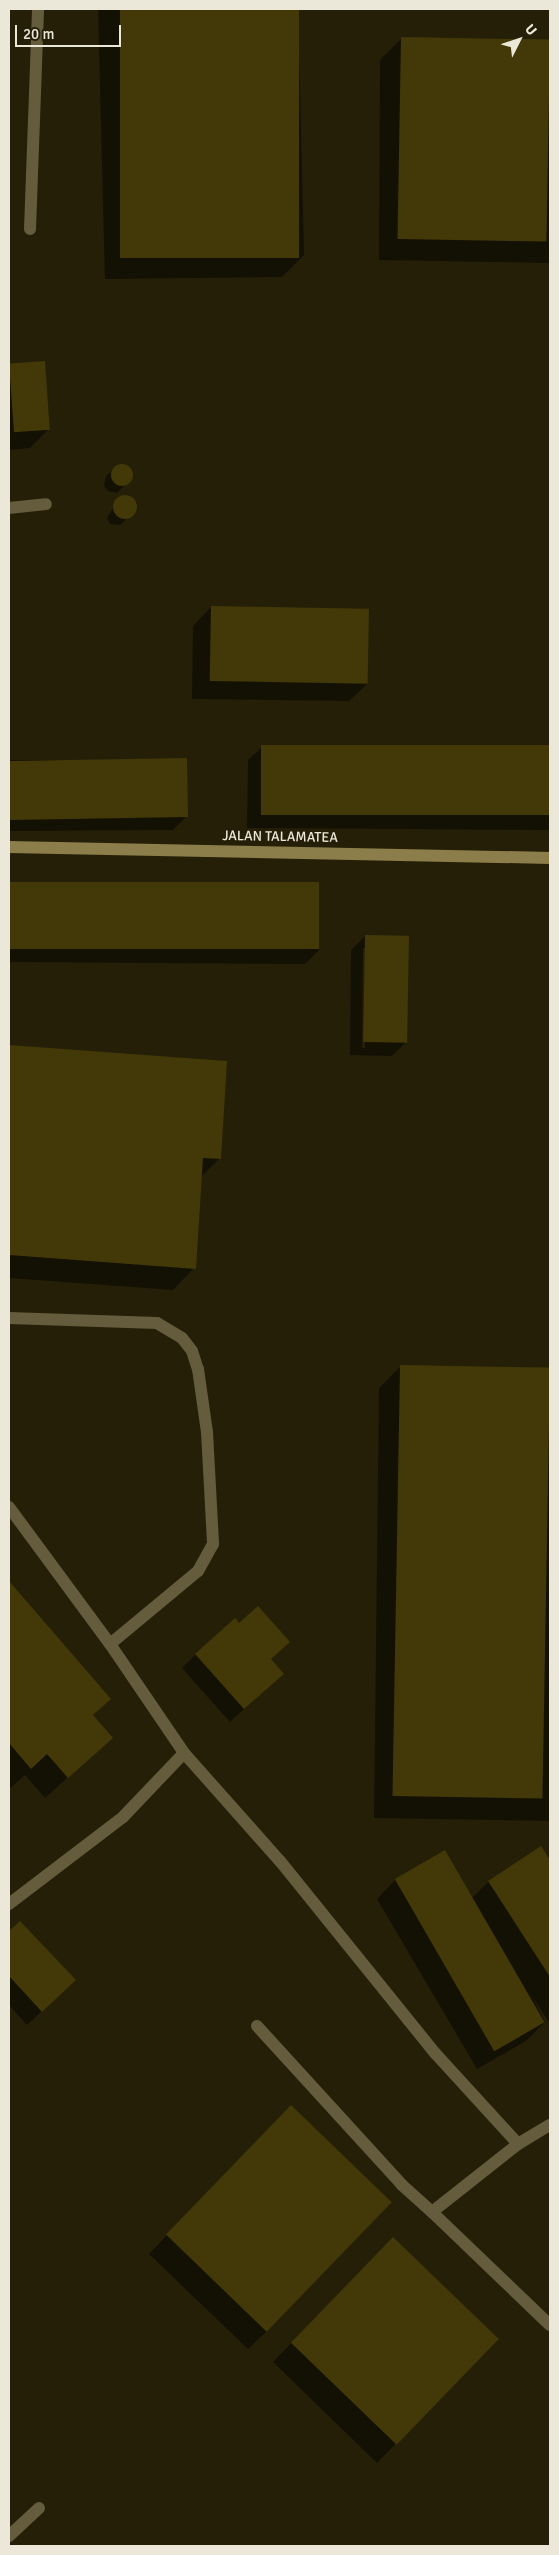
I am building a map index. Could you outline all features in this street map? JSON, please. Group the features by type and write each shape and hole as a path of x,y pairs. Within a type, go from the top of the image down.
{"street":[{"name":"JALAN TALAMATEA","path":"9,847 550,858"}],"lane":[{"path":"30,229 38,9"},
{"path":"9,508 46,504"},
{"path":"9,1318 157,1323 182,1338 192,1352 198,1369 207,1432 213,1544 198,1571 110,1644"},
{"path":"9,1507 110,1644 184,1753 280,1861 435,2053 518,2144"},
{"path":"9,1904 122,1817 184,1753"},
{"path":"257,2026 402,2185 550,2325"},
{"path":"432,2212 518,2144 550,2125"},
{"path":"9,2536 39,2508"}],"building":[{"path":"120,9 299,9 299,258 120,258"},
{"path":"401,37 550,40 546,242 397,239"},
{"path":"45,361 50,430 14,432 9,364"},
{"path":"122,464 130,467 133,475 130,483 122,486 114,483 111,475 114,467"},
{"path":"125,495 133,499 137,507 133,515 125,519 117,515 113,507 117,499"},
{"path":"211,606 369,609 368,684 210,681"},
{"path":"261,745 550,745 550,815 261,815"},
{"path":"187,758 188,817 10,820 9,761"},
{"path":"9,882 319,882 319,949 9,949"},
{"path":"365,935 409,936 407,1043 363,1042"},
{"path":"9,1045 227,1061 221,1159 203,1158 196,1269 9,1255"},
{"path":"400,1365 550,1368 542,1799 392,1796"},
{"path":"9,1581 111,1699 93,1715 113,1738 68,1778 47,1754 31,1769 9,1743"},
{"path":"258,1606 290,1642 271,1659 284,1674 244,1709 195,1654 235,1618 239,1623"},
{"path":"541,1846 550,1860 550,1977 488,1881"},
{"path":"445,1850 544,2022 494,2051 395,1879"},
{"path":"20,1921 76,1980 42,2012 9,1976 9,1931"},
{"path":"291,2105 392,2202 267,2332 166,2234"},
{"path":"393,2237 499,2339 397,2445 291,2343"}]}
